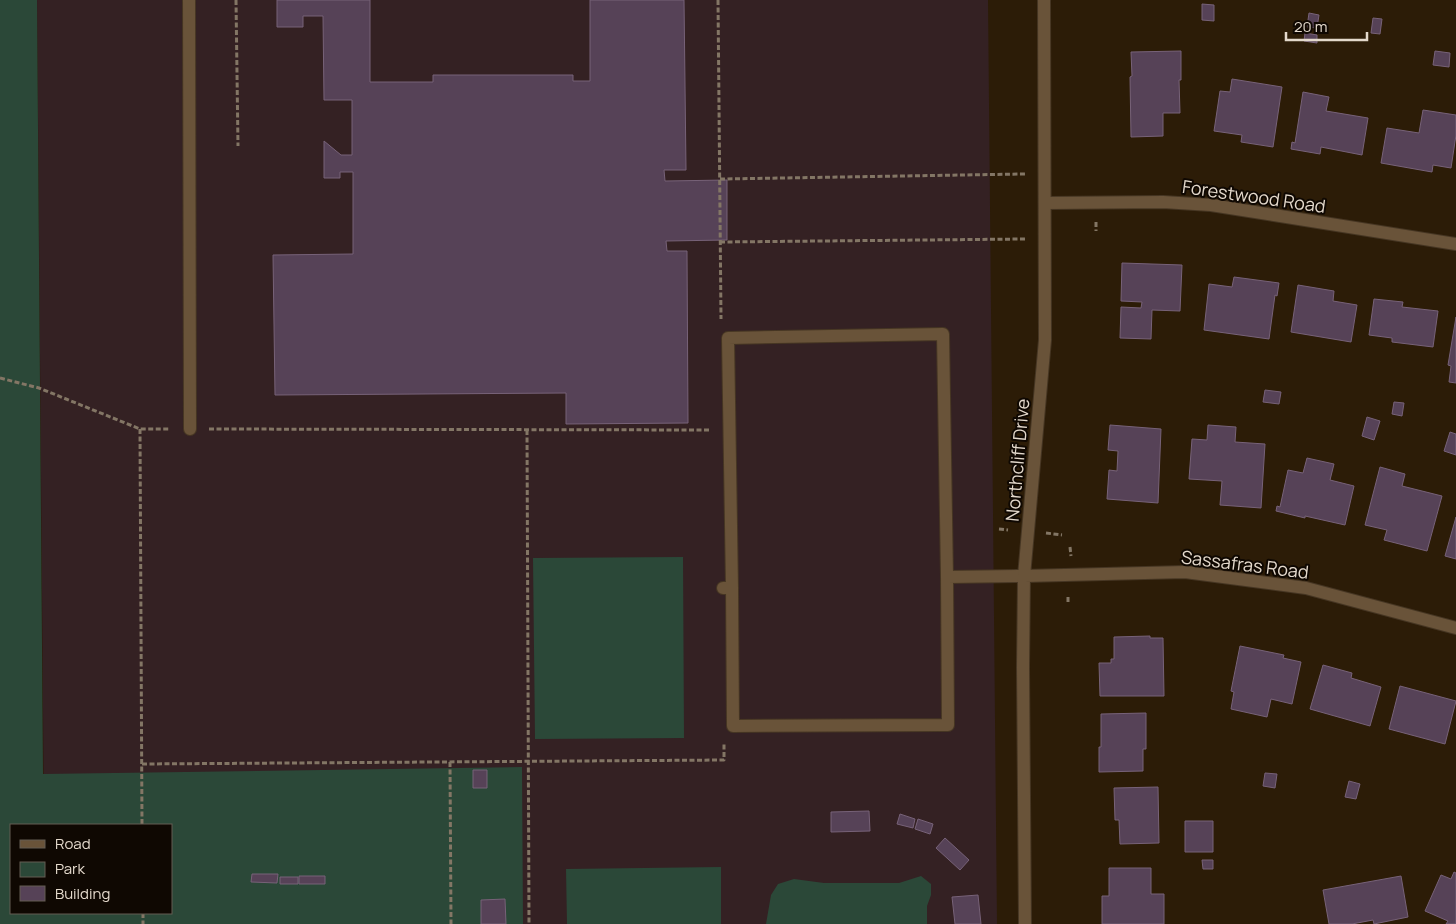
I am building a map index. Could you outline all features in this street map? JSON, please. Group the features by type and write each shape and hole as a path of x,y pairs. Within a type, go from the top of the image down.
{"street":[{"path":"189,0 190,429"},
{"name":"Northcliff Drive","path":"1025,924 1022,667 1024,576 1045,340 1044,0"},
{"name":"Forestwood Road","path":"1046,203 1163,202 1211,205 1456,244"},
{"path":"943,334 948,725 733,726 727,588 730,430 728,338 943,334"},
{"name":"Sassafras Road","path":"947,577 1185,572 1306,588 1456,628"}],"path":[{"path":"236,0 238,146"},
{"path":"718,0 721,325"},
{"path":"720,179 1045,173"},
{"path":"1096,221 1096,231"},
{"path":"720,242 1045,239"},
{"path":"0,378 39,388 140,429 730,430"},
{"path":"140,429 142,824"},
{"path":"527,430 529,924"},
{"path":"1046,533 1062,535"},
{"path":"142,764 724,760 724,740"},
{"path":"450,762 450,924"}],"shaded area":[{"path":"37,0 988,0 997,924 45,924 172,914 172,824 44,824"}],"green space":[{"path":"0,0 37,0 43,774 522,767 523,924 0,924"},
{"path":"683,557 684,738 535,739 533,558"},
{"path":"721,867 721,924 567,924 566,869"},
{"path":"921,876 931,884 931,895 927,906 927,924 766,924 771,895 778,884 794,879 824,883 899,883"}],"building":[{"path":"277,0 370,0 370,82 433,82 433,75 573,75 573,81 590,81 590,0 684,0 686,170 664,170 665,181 727,180 727,240 666,241 667,251 687,251 688,423 566,424 566,393 275,395 273,255 353,254 353,172 340,172 340,178 324,178 324,141 341,155 352,155 352,100 324,100 323,16 303,16 303,27 277,27"},
{"path":"1202,4 1214,5 1214,21 1202,20"},
{"path":"1309,13 1319,15 1317,28 1307,27"},
{"path":"1373,18 1382,19 1380,34 1371,33"},
{"path":"1305,33 1317,35 1317,43 1304,41"},
{"path":"1181,51 1181,80 1179,80 1180,113 1163,113 1163,136 1131,137 1131,52"},
{"path":"1435,51 1450,53 1449,67 1433,65"},
{"path":"1232,79 1282,87 1273,147 1241,142 1242,135 1214,131 1220,91 1230,92"},
{"path":"1303,92 1329,97 1326,111 1368,118 1362,155 1321,147 1320,154 1291,149 1292,142 1295,143"},
{"path":"1423,110 1456,115 1456,135 1451,168 1433,165 1432,172 1381,163 1387,128 1419,133"},
{"path":"1122,263 1182,265 1180,311 1152,310 1151,339 1120,338 1121,307 1141,308 1142,302 1121,301"},
{"path":"1234,277 1279,283 1277,296 1275,295 1269,339 1204,330 1209,284 1232,287"},
{"path":"1298,285 1334,291 1333,301 1357,305 1351,342 1291,332"},
{"path":"1374,299 1403,302 1402,307 1438,311 1433,347 1392,342 1392,338 1369,335"},
{"path":"1456,317 1456,383 1449,382 1451,366 1448,365"},
{"path":"1265,390 1281,392 1279,404 1263,402"},
{"path":"1394,402 1404,403 1402,416 1392,414"},
{"path":"1367,417 1380,421 1374,440 1362,436"},
{"path":"1110,425 1161,429 1158,503 1107,499 1109,470 1117,471 1118,451 1108,450"},
{"path":"1208,425 1236,427 1235,442 1265,444 1261,508 1220,505 1222,481 1189,479 1192,439 1207,440"},
{"path":"1450,432 1456,434 1456,455 1444,451"},
{"path":"1307,458 1334,464 1330,480 1354,486 1345,525 1276,511 1277,506 1280,507 1288,470 1303,473"},
{"path":"1380,467 1405,474 1402,486 1442,496 1427,551 1384,540 1387,530 1365,525"},
{"path":"1456,517 1456,559 1445,556"},
{"path":"1150,636 1150,638 1163,638 1164,696 1100,696 1099,663 1111,663 1111,659 1114,659 1114,637"},
{"path":"1240,646 1284,655 1283,658 1301,662 1292,704 1271,699 1267,717 1231,709 1234,692 1231,691"},
{"path":"1323,665 1352,673 1351,678 1381,687 1370,726 1310,709"},
{"path":"1400,686 1456,701 1445,744 1389,729"},
{"path":"1146,713 1146,749 1143,749 1143,771 1099,772 1101,714"},
{"path":"473,770 487,770 487,788 473,788"},
{"path":"1265,773 1277,774 1275,788 1263,786"},
{"path":"1349,781 1360,784 1356,799 1345,797"},
{"path":"1158,787 1159,843 1120,844 1119,820 1115,820 1114,788"},
{"path":"869,811 870,831 831,832 831,812"},
{"path":"900,814 915,819 913,828 897,824"},
{"path":"918,819 933,824 930,834 915,829"},
{"path":"1185,821 1213,821 1213,852 1185,852"},
{"path":"945,838 969,860 960,870 936,848"},
{"path":"1202,860 1213,860 1213,869 1203,869"},
{"path":"1109,868 1151,868 1151,894 1164,894 1164,924 1102,924 1102,896 1109,896"},
{"path":"1454,872 1456,873 1456,924 1446,924 1448,921 1425,911 1441,875 1451,879"},
{"path":"252,874 278,874 277,883 251,882"},
{"path":"299,876 325,876 325,884 299,884"},
{"path":"1401,876 1408,917 1374,924 1373,920 1352,924 1329,924 1323,890"},
{"path":"280,877 298,877 298,884 280,884"},
{"path":"978,895 981,924 955,924 952,897"},
{"path":"505,899 506,924 481,924 481,900"}]}
